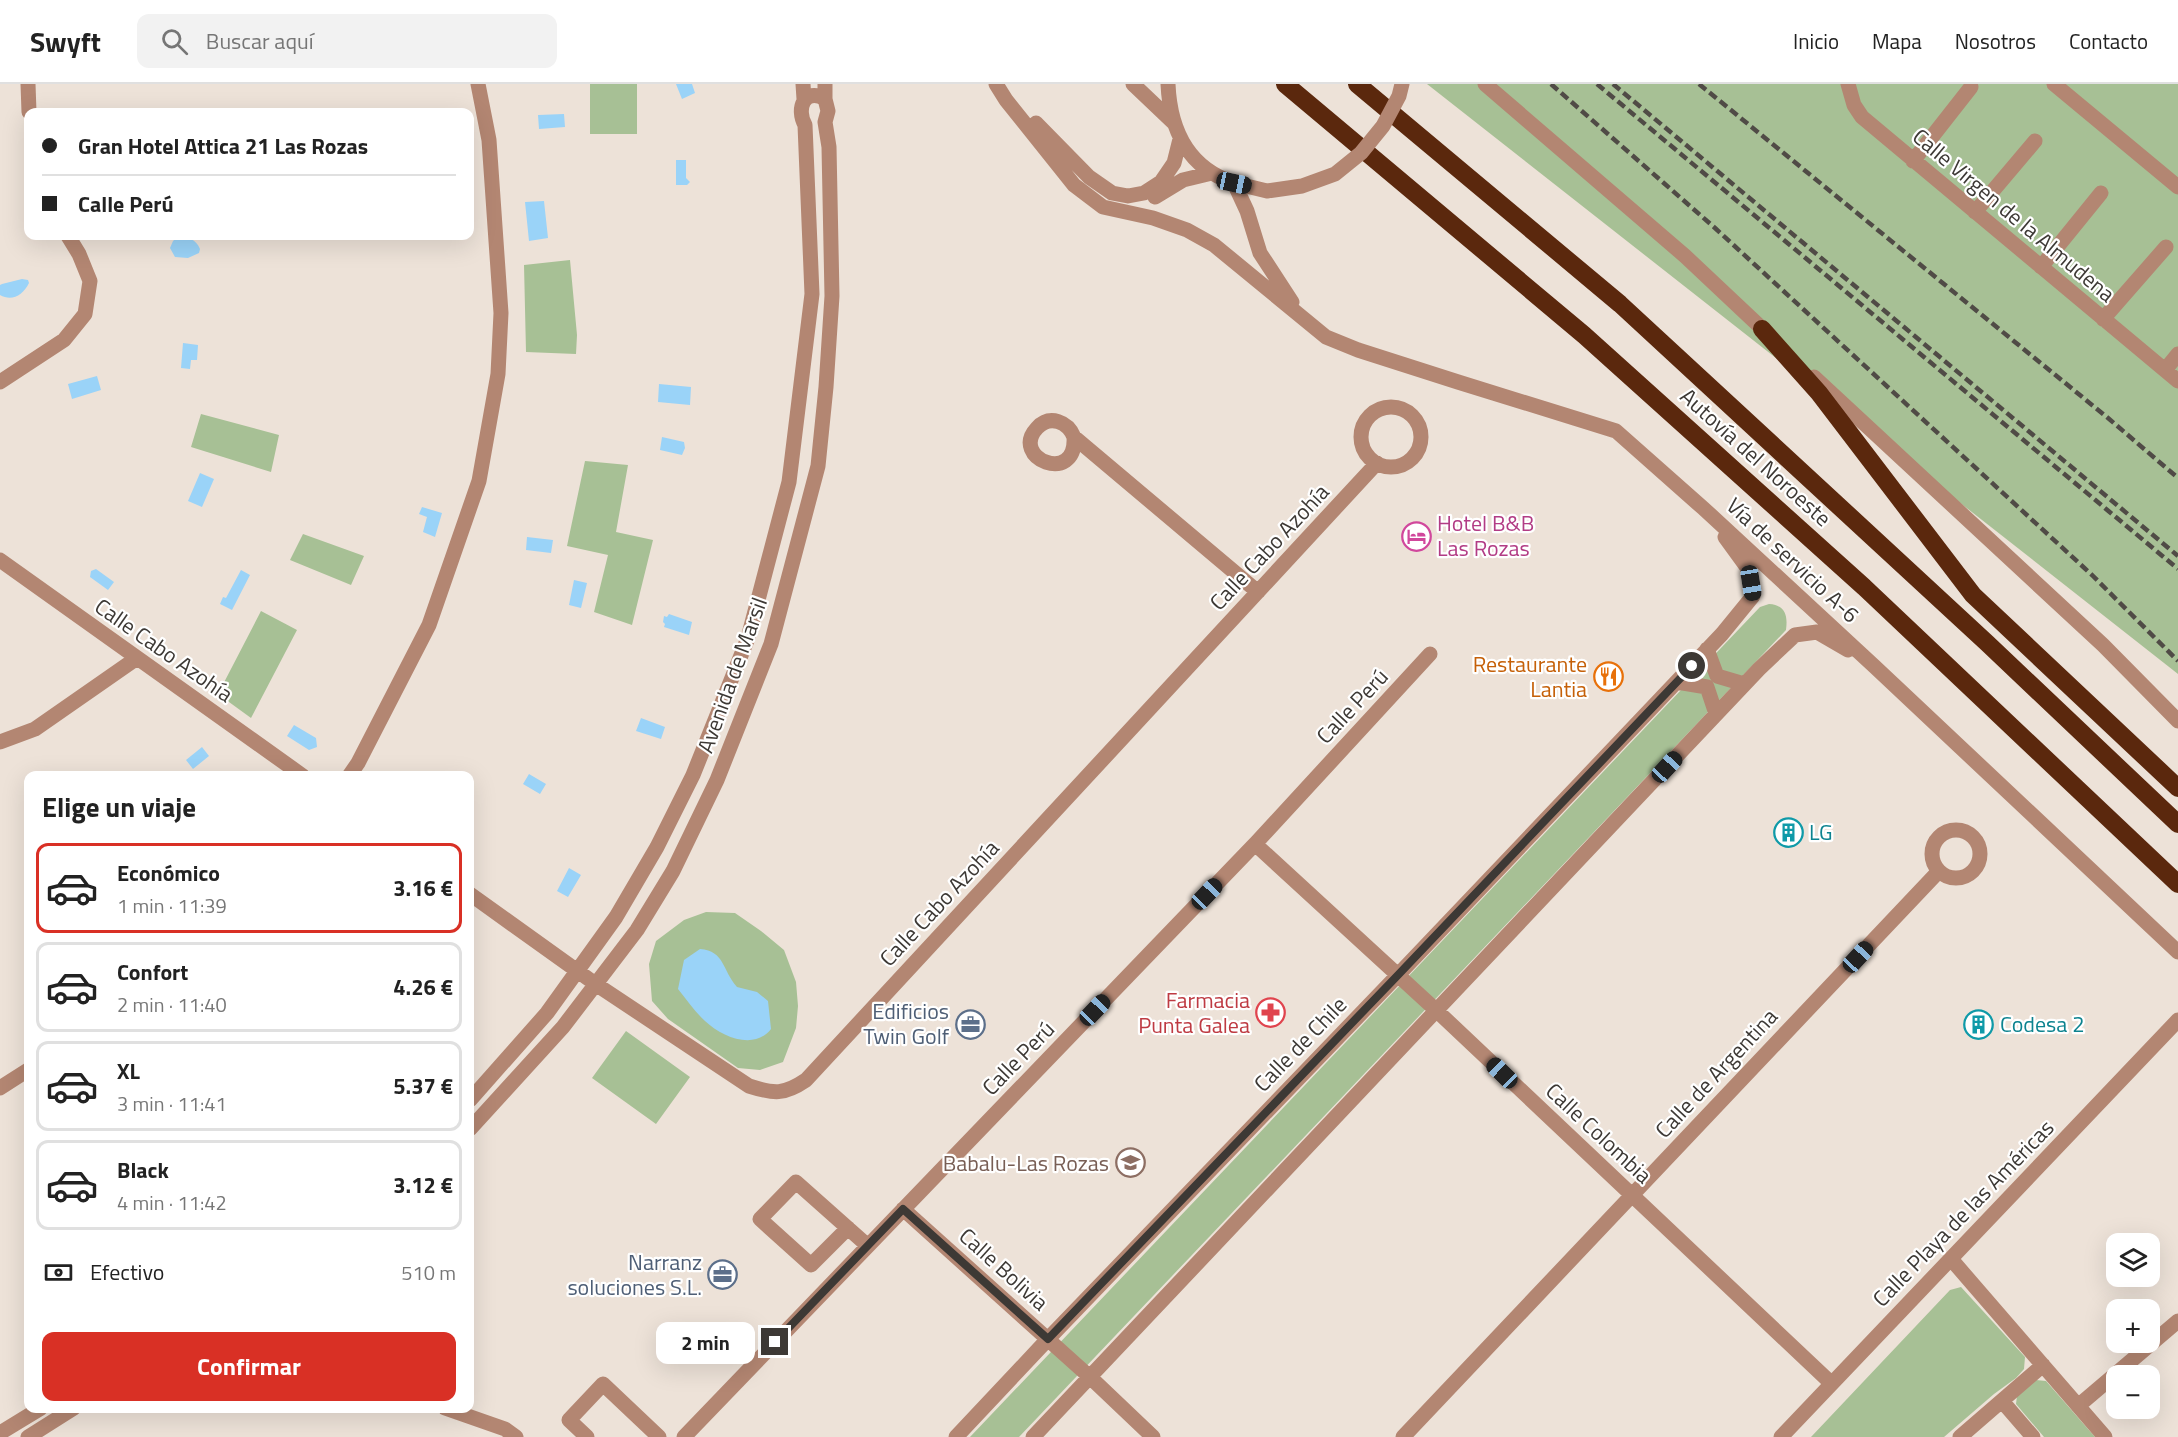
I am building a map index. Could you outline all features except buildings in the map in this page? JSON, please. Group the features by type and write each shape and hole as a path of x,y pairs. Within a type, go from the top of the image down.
{"highway":[{"name":"Autovía del Noroeste","path":"1285,84 1584,335 1864,587 2178,884"},
{"name":"Autovía del Noroeste","path":"1357,84 1620,304 1988,643 2178,824"},
{"path":"1762,329 1820,393 1973,595 2178,788"}],"street":[{"path":"28,84 29,108"},
{"path":"352,771 429,625 479,481 498,375 501,313 489,140 478,84"},
{"name":"Vía de servicio A-6","path":"996,84 1074,185 1102,207 1153,218 1187,230 1205,240 1326,337 1358,350 1616,431 1874,666 2178,952"},
{"path":"1007,84 1041,129 1089,177 1112,192 1128,195 1144,193 1161,182 1174,163 1180,139"},
{"path":"1133,84 1173,123"},
{"path":"1168,84 1173,123 1193,159 1212,173 1234,183 1267,190 1302,186 1335,174 1361,153 1383,126 1399,96 1402,84"},
{"path":"1485,84 1684,256 2103,645 2178,721"},
{"name":"Calle Virgen de la Almudena","path":"1848,84 1854,105 1862,117 2178,381"},
{"path":"2054,84 2178,187"},
{"path":"1913,161 1971,87"},
{"path":"803,92 815,96 825,91"},
{"name":"Avenida de Marsil","path":"474,1126 597,985 637,930 673,871 717,780 771,644 818,466 832,296 829,147 825,123 828,111 825,91"},
{"name":"Avenida de Marsil","path":"474,1095 547,1013 616,917 657,847 693,776 748,638 789,482 812,294 805,125 800,112 803,92"},
{"path":"805,125 814,127 825,123"},
{"name":"Vía de servicio A-6","path":"1034,136 1088,188 1112,202 1130,205 1147,202 1183,180 1212,173"},
{"path":"1975,212 2035,141"},
{"name":"Vía de servicio A-6","path":"1234,183 1247,211 1260,253 1278,283 1306,321"},
{"path":"2041,267 2101,194"},
{"path":"0,382 64,340 84,314 90,281 70,240"},
{"path":"2103,319 2166,248"},
{"path":"2165,370 2178,354"},
{"path":"1074,437 1258,592"},
{"name":"Calle Cabo Azohía","path":"474,897 597,985 749,1086 770,1093 790,1090 806,1080 1377,463"},
{"name":"Calle de Chile","path":"956,1437 1677,682 1753,596 1749,570 1703,508"},
{"name":"Calle Cabo Azohía","path":"0,560 296,771"},
{"path":"1033,1437 1744,684 1795,635 1817,632 1874,666"},
{"path":"1707,649 1717,676 1744,684"},
{"name":"Calle Perú","path":"684,1437 1255,844 1430,654"},
{"path":"0,742 35,729 136,658"},
{"path":"1677,682 1707,687 1716,714"},
{"name":"Calle Colombia","path":"1255,844 1437,1011 1831,1383"},
{"name":"Calle de Argentina","path":"1403,1437 1939,872"},
{"name":"Calle Playa de las Américas","path":"1781,1437 2178,1020"},
{"path":"0,1088 24,1073"},
{"path":"848,1228 811,1265 760,1218 796,1182 848,1228 868,1246"},
{"name":"Calle Bolivia","path":"903,1209 1091,1377 1153,1437"},
{"path":"831,1246 851,1264"},
{"path":"1951,1259 2105,1437"},
{"path":"2078,1406 2178,1321"},
{"path":"1960,1437 2043,1365"},
{"path":"587,1437 569,1419 603,1384 655,1436"},
{"path":"2002,1401 2033,1437"},
{"path":"0,1432 32,1413"},
{"path":"28,1437 66,1413"},
{"path":"460,1413 505,1429 516,1437"}],"green space":[{"path":"590,84 637,84 637,134 590,134"},
{"path":"1427,84 2178,84 2178,674"},
{"path":"570,260 577,335 576,354 526,352 524,265"},
{"path":"201,414 279,435 271,472 191,447"},
{"path":"585,461 628,465 616,532 653,540 632,625 594,612 608,555 567,546"},
{"path":"303,534 364,556 351,585 290,560"},
{"path":"1769,604 1779,606 1784,612 1786,630 1019,1437 970,1437 1760,607"},
{"path":"261,611 297,630 251,718 218,694"},
{"path":"706,912 735,913 784,950 796,982 798,1006 796,1028 783,1062 760,1070 738,1068 668,1019 652,1001 649,964 656,941 684,920"},
{"path":"626,1031 690,1077 656,1124 592,1078"},
{"path":"1961,1287 2025,1357 2024,1369 2016,1378 1944,1437 1811,1437 1950,1290"},
{"path":"2036,1380 2046,1381 2095,1437 2044,1437 2016,1404 2017,1396"}],"water":[{"path":"676,84 692,84 695,93 682,99"},
{"path":"564,114 565,127 539,129 538,115"},
{"path":"676,160 686,160 686,178 690,182 687,185 676,185"},
{"path":"544,201 548,238 529,241 525,202"},
{"path":"192,240 200,249 199,253 188,258 175,257 170,248 173,241"},
{"path":"22,279 28,280 29,283 20,294 9,298 0,295 0,285"},
{"path":"183,343 198,345 197,360 191,360 190,369 181,368"},
{"path":"97,376 101,390 72,399 68,384"},
{"path":"659,384 691,387 690,405 658,402"},
{"path":"662,437 684,442 685,448 682,455 660,450"},
{"path":"200,473 214,479 202,507 188,501"},
{"path":"422,507 442,513 435,537 423,532 427,517 419,514"},
{"path":"527,537 553,540 551,553 526,550"},
{"path":"96,569 114,582 108,590 90,577 91,571"},
{"path":"241,570 250,575 232,610 220,604 223,597 226,598"},
{"path":"574,580 587,583 581,608 569,605"},
{"path":"669,614 692,622 689,635 664,627 664,616 667,617"},
{"path":"641,718 665,727 661,739 636,731"},
{"path":"294,725 316,738 317,747 309,750 287,736"},
{"path":"202,747 209,756 193,769 186,760"},
{"path":"529,774 546,784 540,794 523,784"},
{"path":"569,868 581,875 568,897 557,891"},
{"path":"700,949 719,957 737,987 757,992 768,1001 771,1029 764,1035 748,1040 730,1037 712,1027 701,1017 678,989 684,960"}],"railway":[{"path":"1551,84 1715,228 2092,575 2178,661"},
{"path":"1597,84 2178,569"},
{"path":"1613,84 2178,556"},
{"path":"1699,84 2108,418 2178,478"}],"place":[{"name":"Hotel B&B Las Rozas","path":"1416,536"},
{"name":"Restaurante Lantia","path":"1608,677"},
{"name":"LG","path":"1788,832"},
{"name":"Farmacia Punta Galea","path":"1271,1013"},
{"name":"Edificios Twin Golf","path":"970,1024"},
{"name":"Codesa 2","path":"1979,1024"},
{"name":"Babalu-Las Rozas","path":"1130,1163"},
{"name":"Narranz soluciones S.L.","path":"723,1275"}],"route":[{"path":"775,1342 903,1209 1048,1339 1692,666"}]}
